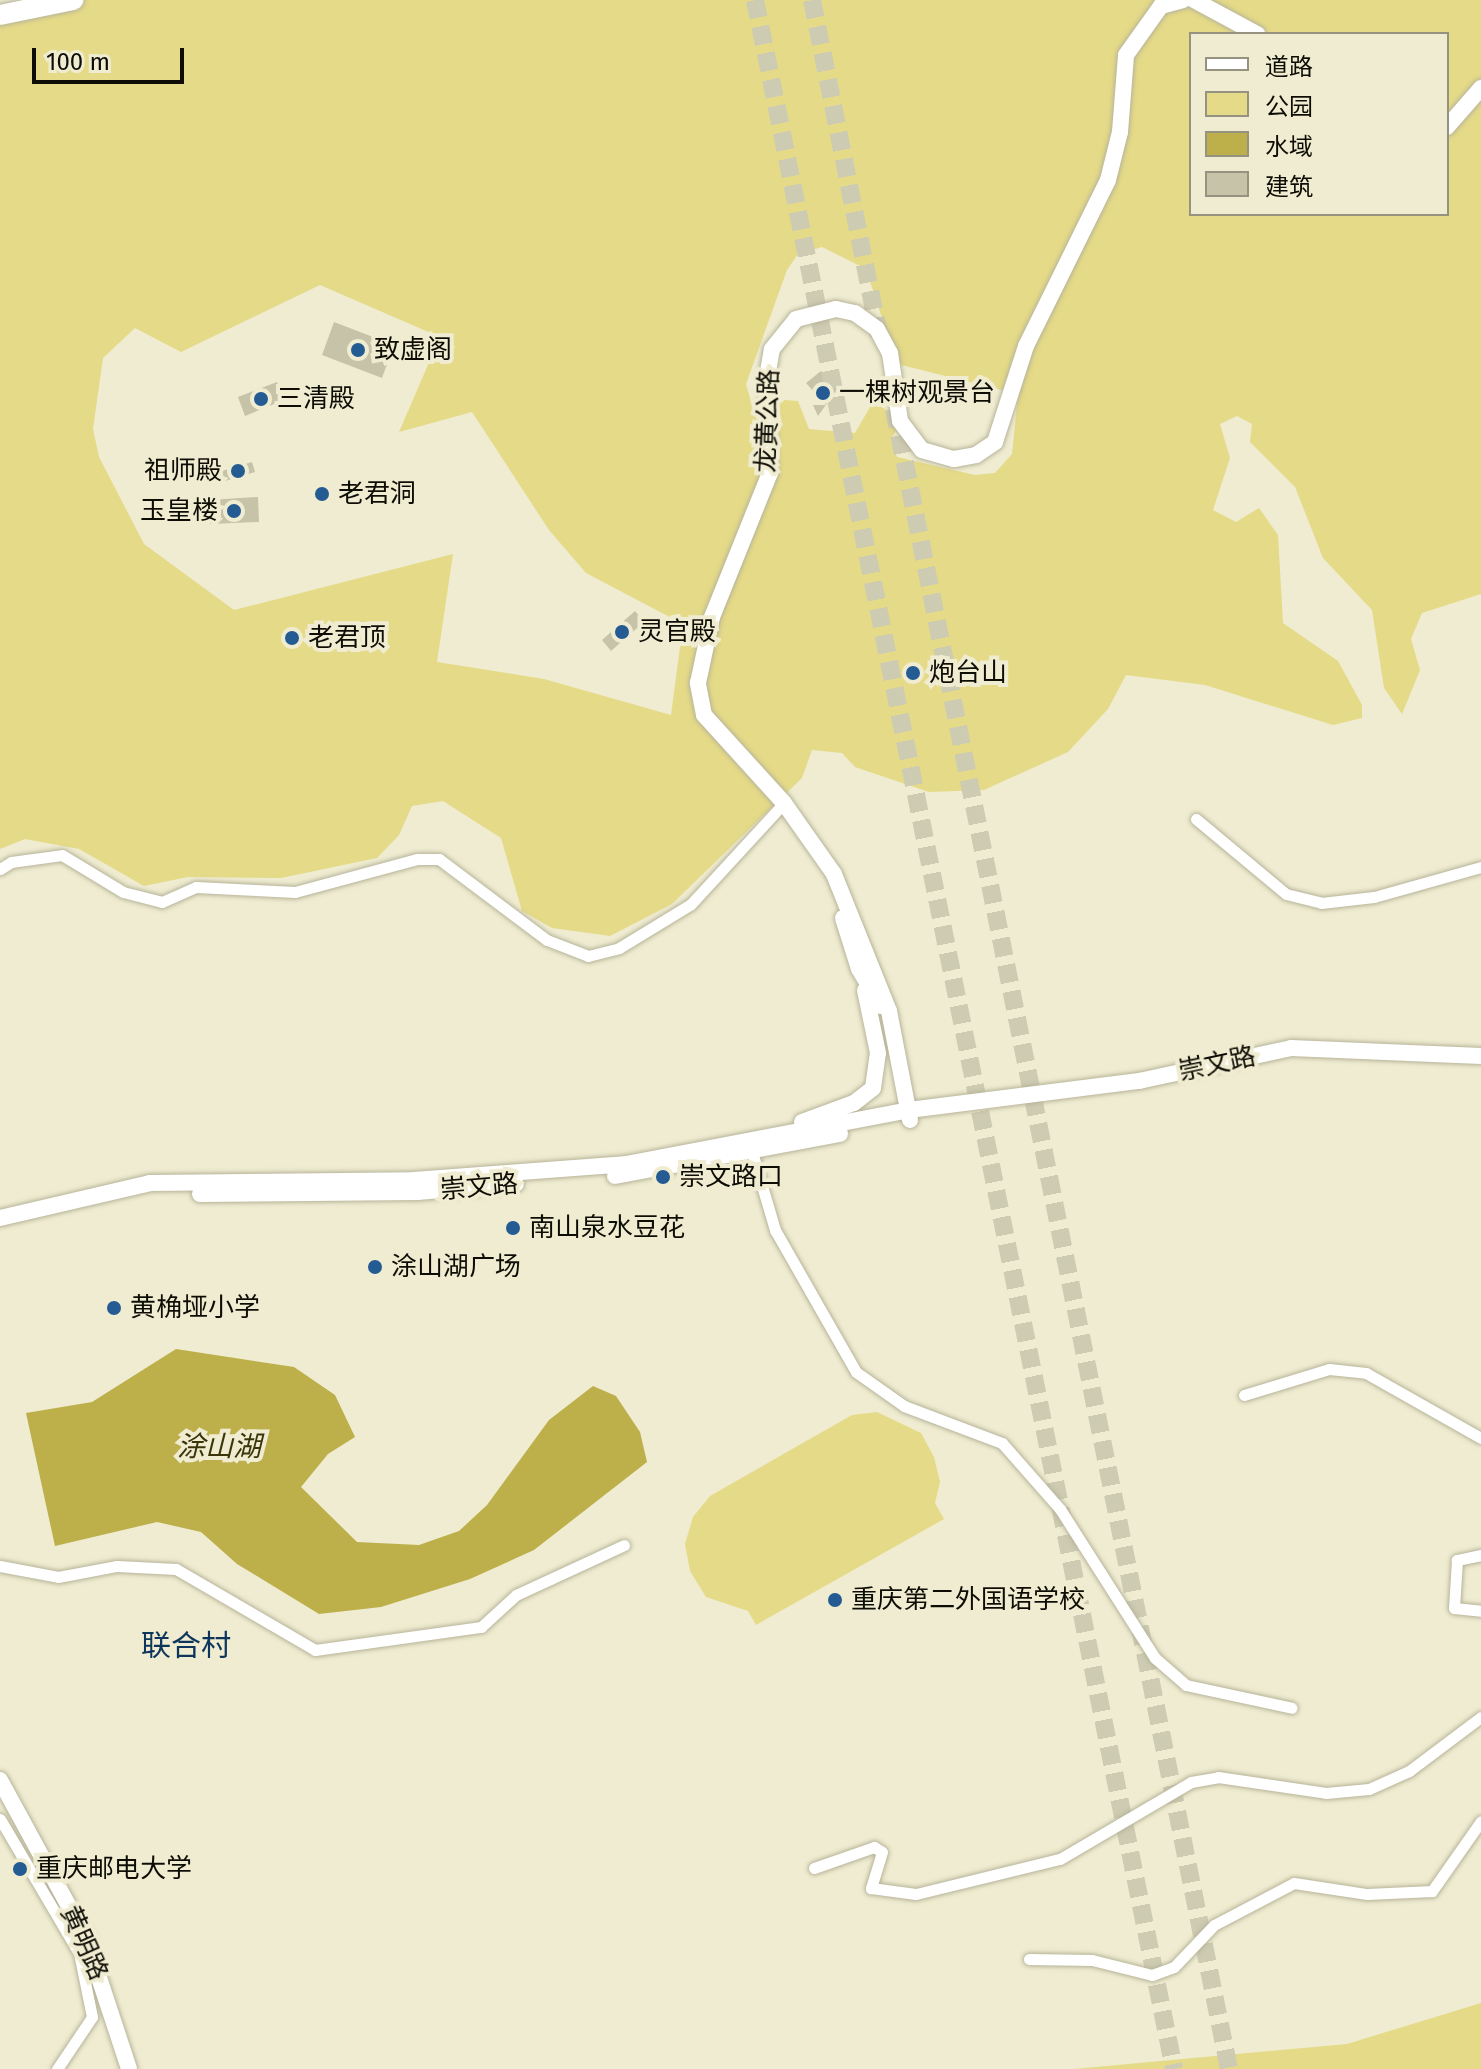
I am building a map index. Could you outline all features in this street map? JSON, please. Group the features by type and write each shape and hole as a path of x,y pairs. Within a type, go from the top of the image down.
{"highway":[{"path":"0,15 73,0"}],"main road":[{"name":"龙黄公路","path":"906,1116 884,1014 827,863 784,803 704,715 698,683 737,545 770,473 767,377 772,349 796,319 836,309 855,313 877,329 890,353 900,421 922,450 954,459 976,455 995,442 1026,346 1108,180 1120,132 1126,55 1161,6 1183,0"},
{"path":"1194,0 1253,32"},
{"path":"1449,125 1481,88"},
{"path":"751,1146 854,1103 873,1088 877,1045 864,962"},
{"name":"崇文路","path":"0,1218 150,1183 431,1179 626,1164 751,1146 954,1108 1139,1081 1291,1048 1481,1056"},
{"name":"崇文路","path":"0,1230 131,1196 417,1192 642,1173 751,1146"},
{"name":"黄明路","path":"0,1781 86,1938 129,2069"}],"street":[{"path":"0,869 11,862 62,855 123,892 162,902 196,887 295,892 417,859 439,859 547,940 588,956 619,948 691,904 784,803"},
{"path":"1196,819 1286,894 1321,903 1374,897 1481,867"},
{"path":"751,1146 770,1220 840,1352 872,1386 904,1406 1002,1443 1060,1509 1155,1658 1186,1685 1292,1708"},
{"path":"1244,1395 1329,1369 1366,1373 1481,1438"},
{"path":"0,1566 58,1577 117,1566 176,1569 315,1650 481,1627 516,1595 624,1545"},
{"path":"1481,1555 1457,1560 1454,1608 1481,1611"},
{"path":"814,1868 874,1847 882,1852 871,1888 916,1894 1060,1859 1191,1782 1218,1777 1326,1793 1369,1789 1409,1771 1481,1717"},
{"path":"0,1819 79,1953 92,2017 57,2069"},
{"path":"1029,1959 1092,1960 1152,1975 1174,1967 1214,1925 1294,1883 1367,1894 1432,1891 1481,1821"}],"green space":[{"path":"74,0 1481,0 1481,594 1422,613 1411,639 1420,670 1402,714 1384,688 1372,610 1323,558 1295,487 1250,442 1252,424 1237,416 1220,424 1230,458 1213,510 1236,522 1259,508 1278,535 1283,623 1338,661 1362,705 1362,718 1333,725 1205,685 1126,675 1108,709 1068,752 984,790 929,792 855,767 842,753 812,750 802,778 672,904 610,936 552,928 522,911 501,838 443,801 412,806 399,835 377,858 281,878 188,877 144,886 79,849 25,839 0,849 0,17","holes":["822,247 866,269 897,364 1018,394 1012,454 995,473 975,475 897,457 891,441 901,419 873,402 855,433 809,429 798,401 784,400 756,419 746,384 787,270 798,254","320,285 440,337 399,432 472,412 549,530 586,573 683,624 671,715 544,679 437,662 453,554 234,610 144,544 99,457 93,429 103,358 135,328 181,352"]},
{"path":"877,1412 921,1433 934,1457 940,1482 935,1503 944,1519 756,1625 748,1611 706,1597 690,1571 685,1544 693,1517 710,1496 852,1415"},
{"path":"1481,2003 1481,2069 1074,2069 1347,2044"}],"water":[{"name":"涂山湖","path":"176,1349 294,1367 335,1395 355,1437 328,1454 301,1487 357,1542 419,1545 459,1531 487,1505 549,1420 593,1386 616,1396 640,1432 647,1462 534,1550 470,1579 381,1607 319,1614 237,1564 201,1532 157,1522 55,1546 26,1413 92,1402"}],"building":[{"name":"致虚阁","path":"334,322 394,345 382,378 322,355"},
{"name":"一棵树观景台","path":"821,371 841,384 826,405 806,383"},
{"name":"三清殿","path":"277,382 284,400 245,416 238,397"},
{"path":"813,405 826,405 818,416"},
{"name":"祖师殿","path":"252,462 255,472 225,481 222,471"},
{"name":"玉皇楼","path":"258,497 259,522 210,524 209,500"},
{"name":"灵官殿","path":"635,611 644,622 611,651 602,640"}],"tunnel":[{"path":"755,0 1174,2069"},
{"path":"812,0 880,341"},
{"path":"894,409 1229,2069"}],"place":[{"name":"致虚阁","path":"358,350"},
{"name":"一棵树观景台","path":"823,393"},
{"name":"三清殿","path":"261,399"},
{"name":"祖师殿","path":"238,471"},
{"name":"老君洞","path":"322,494"},
{"name":"玉皇楼","path":"234,511"},
{"name":"灵官殿","path":"622,632"},
{"name":"老君顶","path":"292,638"},
{"name":"炮台山","path":"913,673"},
{"name":"崇文路口","path":"663,1177"},
{"name":"南山泉水豆花","path":"513,1228"},
{"name":"涂山湖广场","path":"375,1267"},
{"name":"黄桷垭小学","path":"114,1308"},
{"name":"重庆第二外国语学校","path":"835,1600"},
{"name":"重庆邮电大学","path":"20,1869"}],"district":[{"name":"联合村","path":"186,1646"}]}
